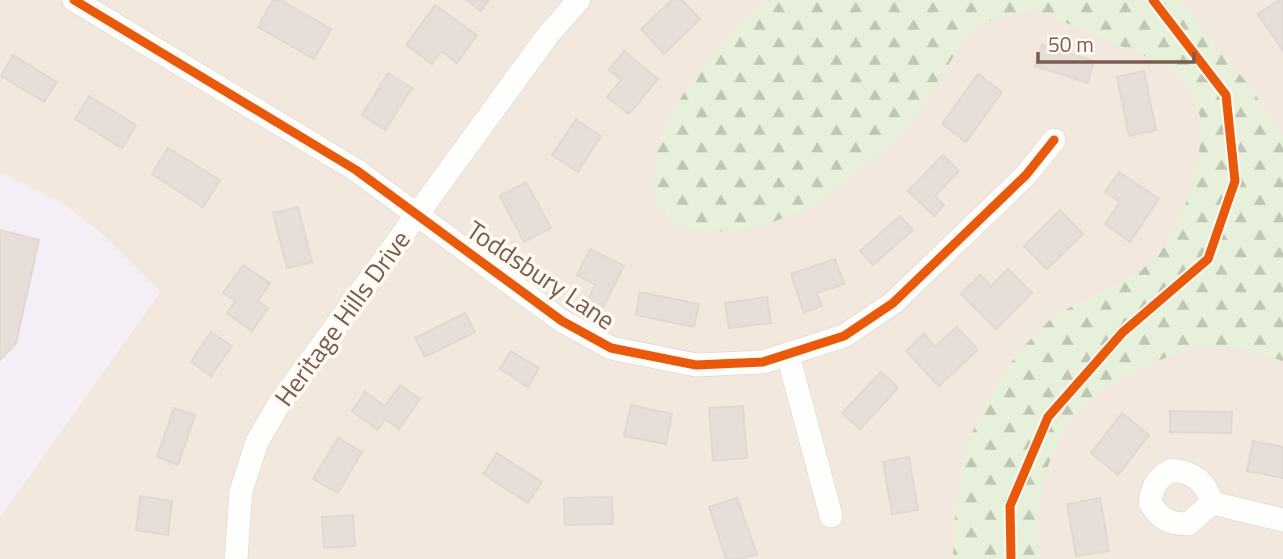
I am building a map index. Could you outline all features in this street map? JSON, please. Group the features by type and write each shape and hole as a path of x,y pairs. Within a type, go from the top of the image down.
{"street":[{"name":"Toddsbury Lane","path":"74,0 356,170 562,321 611,348 696,365 763,362 844,336 893,303 1026,175 1054,140"},
{"name":"Heritage Hills Drive","path":"236,559 241,491 257,442 279,404 548,35 579,0"},
{"path":"789,355 831,516"},
{"path":"1212,503 1283,520"}],"shaded area":[{"path":"0,0 1283,0 1283,559 0,559 0,517 160,292 104,236 68,207 0,173"},
{"path":"0,173 68,207 104,236 160,291 0,517"}],"green space":[{"path":"768,0 1179,0 1247,83 1283,135 1283,361 1238,347 1196,346 1152,363 1105,387 1066,422 1043,478 1037,530 1041,559 953,559 956,503 966,446 987,401 1019,351 1054,316 1141,271 1164,247 1185,206 1199,154 1201,119 1190,88 1168,66 1036,10 999,17 971,29 911,123 890,145 811,207 768,224 727,232 688,228 670,220 653,201 653,179 660,142 668,121 691,82 720,47"}],"building":[{"path":"273,0 281,0 331,29 314,59 258,27"},
{"path":"466,0 489,0 481,11"},
{"path":"672,0 682,0 700,19 664,54 641,29"},
{"path":"1283,0 1283,51 1258,14"},
{"path":"435,5 477,35 457,63 441,51 432,64 406,45"},
{"path":"1042,45 1094,61 1088,83 1035,66"},
{"path":"624,51 658,79 629,114 607,97 621,80 609,70"},
{"path":"13,55 57,82 44,102 1,76"},
{"path":"1144,71 1156,130 1129,136 1117,77"},
{"path":"388,73 412,88 385,130 362,115"},
{"path":"978,74 1002,92 966,142 942,124"},
{"path":"89,96 136,125 122,148 75,119"},
{"path":"576,119 601,136 578,172 552,155"},
{"path":"168,148 220,180 203,207 152,174"},
{"path":"943,155 959,171 935,196 944,205 934,216 908,191"},
{"path":"1119,172 1159,199 1130,242 1105,224 1120,202 1105,192"},
{"path":"526,182 551,228 524,242 500,196"},
{"path":"298,207 312,262 287,268 273,213"},
{"path":"1060,210 1083,234 1047,269 1024,246"},
{"path":"900,216 913,230 873,265 860,251"},
{"path":"0,230 39,240 16,343 0,360"},
{"path":"590,249 624,266 603,308 588,300 595,285 577,275"},
{"path":"835,259 844,284 817,293 822,306 804,313 791,274"},
{"path":"243,265 270,283 258,301 268,308 252,331 227,313 235,301 223,293"},
{"path":"1008,269 1032,293 996,329 961,294 980,275 991,286"},
{"path":"640,292 699,304 694,327 636,315"},
{"path":"767,297 771,323 729,328 725,303"},
{"path":"465,313 475,332 425,357 415,338"},
{"path":"957,327 978,350 939,386 906,351 924,334 935,347"},
{"path":"211,332 232,346 211,376 191,362"},
{"path":"511,351 539,368 528,387 500,369"},
{"path":"881,372 898,388 860,429 842,413"},
{"path":"400,385 420,399 399,429 385,419 378,430 352,411 365,392 385,406"},
{"path":"631,405 672,414 666,444 624,436"},
{"path":"743,406 747,458 713,461 709,408"},
{"path":"174,408 195,415 178,465 157,457"},
{"path":"1170,411 1232,412 1231,433 1170,432"},
{"path":"1122,413 1149,435 1118,475 1091,453"},
{"path":"338,438 362,452 338,493 313,479"},
{"path":"1253,441 1283,447 1283,478 1247,471"},
{"path":"497,453 542,482 528,503 483,474"},
{"path":"909,457 918,510 892,514 883,462"},
{"path":"140,496 172,501 168,535 136,530"},
{"path":"612,497 613,524 565,525 564,498"},
{"path":"737,498 757,554 742,559 726,559 709,507"},
{"path":"1100,498 1109,551 1076,556 1067,504"},
{"path":"353,515 355,546 324,548 322,517"}],"cycle path":[{"path":"74,0 356,170 562,321 611,348 696,365 763,362 844,336 893,303 1026,175 1054,140"},
{"path":"1011,559 1010,506 1048,417 1123,332 1208,259 1235,181 1226,95 1153,0"}]}
